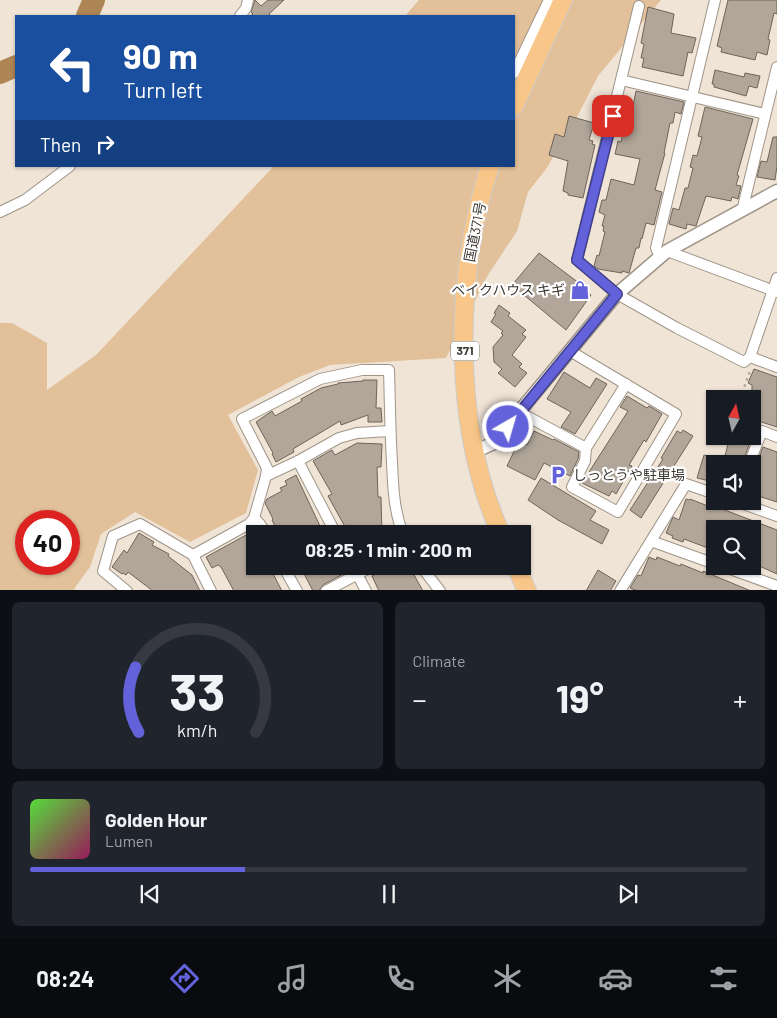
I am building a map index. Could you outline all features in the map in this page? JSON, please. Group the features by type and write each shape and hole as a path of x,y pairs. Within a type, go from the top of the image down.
{"highway":[{"path":"515,104 563,0"},
{"name":"国道371号","path":"490,167 472,234 464,307 465,383 474,452 497,525"},
{"path":"520,575 526,590"}],"street":[{"path":"241,15 246,8 248,0"},
{"path":"515,71 548,0"},
{"path":"715,0 656,248 663,254 775,291"},
{"path":"639,6 577,260 617,294 677,328 744,362 750,357 775,291 777,278"},
{"path":"742,211 777,67"},
{"path":"622,80 765,114"},
{"path":"0,212 25,200 69,167"},
{"path":"474,452 496,442 617,294 663,254 777,190"},
{"path":"570,351 626,384 676,414 618,512 572,487 585,461 586,448 626,384"},
{"path":"750,357 777,367"},
{"path":"192,554 249,524 254,518 267,468 242,419 320,379 362,370 390,370 390,431 395,505 400,525"},
{"path":"519,412 586,448"},
{"path":"266,476 298,461 338,438 348,435 390,431"},
{"path":"753,455 762,431 777,437"},
{"path":"298,461 331,525"},
{"path":"620,590 686,484 706,491"},
{"path":"760,510 777,516"},
{"path":"254,518 261,525"},
{"path":"127,590 102,571 114,536 140,524 192,554 211,590"},
{"path":"651,541 706,561"},
{"path":"288,575 297,590"},
{"path":"326,590 348,575"},
{"path":"358,575 366,590"},
{"path":"428,575 440,590"},
{"path":"747,575 777,586"}],"path":[{"path":"743,390 750,372 750,357"}],"shaded area":[{"path":"419,0 661,0 598,76 573,125 546,169 528,192 517,231 488,275 446,358 330,365 299,377 228,415 258,470 246,513 190,542 135,512 101,534 90,567 75,590 0,590 0,323 12,323 47,343 47,390 96,355 273,167 515,167 515,15 406,15"}],"building":[{"path":"255,0 261,6 268,0 284,0 270,15 252,15 253,14 251,12"},
{"path":"728,0 777,0 777,14 774,13 768,39 770,40 767,55 757,52 755,60 721,52 722,48 717,46"},
{"path":"648,7 674,14 671,33 696,38 692,53 688,52 683,76 642,67 644,58 641,58 644,44 641,43"},
{"path":"715,70 744,77 745,73 760,76 757,88 749,86 746,96 714,87 714,84 712,84"},
{"path":"636,91 684,102 681,114 675,112 673,123 670,123 665,153 655,190 662,192 654,225 646,223 629,273 622,271 622,273 598,269 594,266 597,255 599,256 605,232 603,231 604,226 602,226 605,215 599,212 602,200 606,200 611,179 634,185 640,159 615,154 618,141 621,142 626,119 622,118 625,104 633,106"},
{"path":"705,107 753,119 737,175 739,176 736,185 741,186 738,199 732,197 731,201 706,196 696,226 687,224 686,229 669,224 673,208 679,210 685,188 688,188 693,168 690,167 693,155 697,156 702,137 698,136"},
{"path":"569,116 594,123 589,140 593,141 592,144 595,145 583,198 568,195 568,193 563,191 568,161 549,155 555,134 564,137"},
{"path":"773,137 777,137 775,180 757,177 761,161 767,162"},
{"path":"539,253 587,289 591,295 566,330 512,285"},
{"path":"499,305 510,313 508,316 526,330 522,334 526,337 512,355 522,364 519,367 527,373 515,387 498,373 502,369 494,362 493,347 503,335 501,333 503,331 491,322"},
{"path":"754,369 777,377 777,427 761,422 761,390 752,390 752,385 748,383"},
{"path":"564,372 590,388 596,378 607,384 575,434 561,427 571,412 547,399"},
{"path":"377,380 376,408 381,408 382,422 368,422 368,415 341,425 340,421 293,449 294,452 276,462 256,422 272,411 275,416 321,388 338,383"},
{"path":"627,396 647,408 649,406 662,414 646,442 644,440 629,465 632,466 616,494 612,491 609,496 582,483 628,411 620,407"},
{"path":"683,430 693,436 641,518 630,510 663,459 661,458 677,431 681,433"},
{"path":"534,431 579,452 578,459 570,476 544,463 535,480 507,466 519,441 527,445"},
{"path":"357,443 382,444 381,467 377,467 378,497 381,497 382,525 344,525 328,496 332,494 313,461 332,450 335,455"},
{"path":"728,445 749,445 745,455 725,455"},
{"path":"763,447 777,452 777,502 761,497 760,455"},
{"path":"704,455 706,455 706,480 697,478"},
{"path":"296,475 320,525 274,525 265,503 267,499 282,491 280,488 287,485 285,481"},
{"path":"541,478 596,511 590,520 609,530 602,544 558,520 528,500"},
{"path":"686,499 690,499 706,505 706,510 725,510 751,520 706,520 706,547 684,539 683,542 672,538 673,536 666,533 673,517 679,520"},
{"path":"761,524 777,530 777,574 761,567"},
{"path":"139,533 154,542 152,545 169,554 168,556 192,575 200,590 152,590 128,572 126,575 122,574 112,567 124,550 127,553"},
{"path":"246,535 246,575 274,575 281,590 233,590 221,567 218,565 212,568 206,557"},
{"path":"649,557 656,560 657,557 703,573 703,571 706,572 706,575 713,575 749,590 635,590 630,588 638,575 641,576"},
{"path":"598,570 616,581 611,590 587,590"},
{"path":"305,575 341,575 323,585 320,590 312,590"},
{"path":"374,575 414,575 422,590 379,590 372,576"}],"waterway":[{"path":"87,15 94,0"},
{"path":"0,73 15,66"}],"place":[{"name":"ベイクハウス キギ","path":"580,290"},
{"name":"しっとうや駐車場","path":"558,475"}],"route":[{"path":"508,427 617,294 577,260 613,116"}]}
